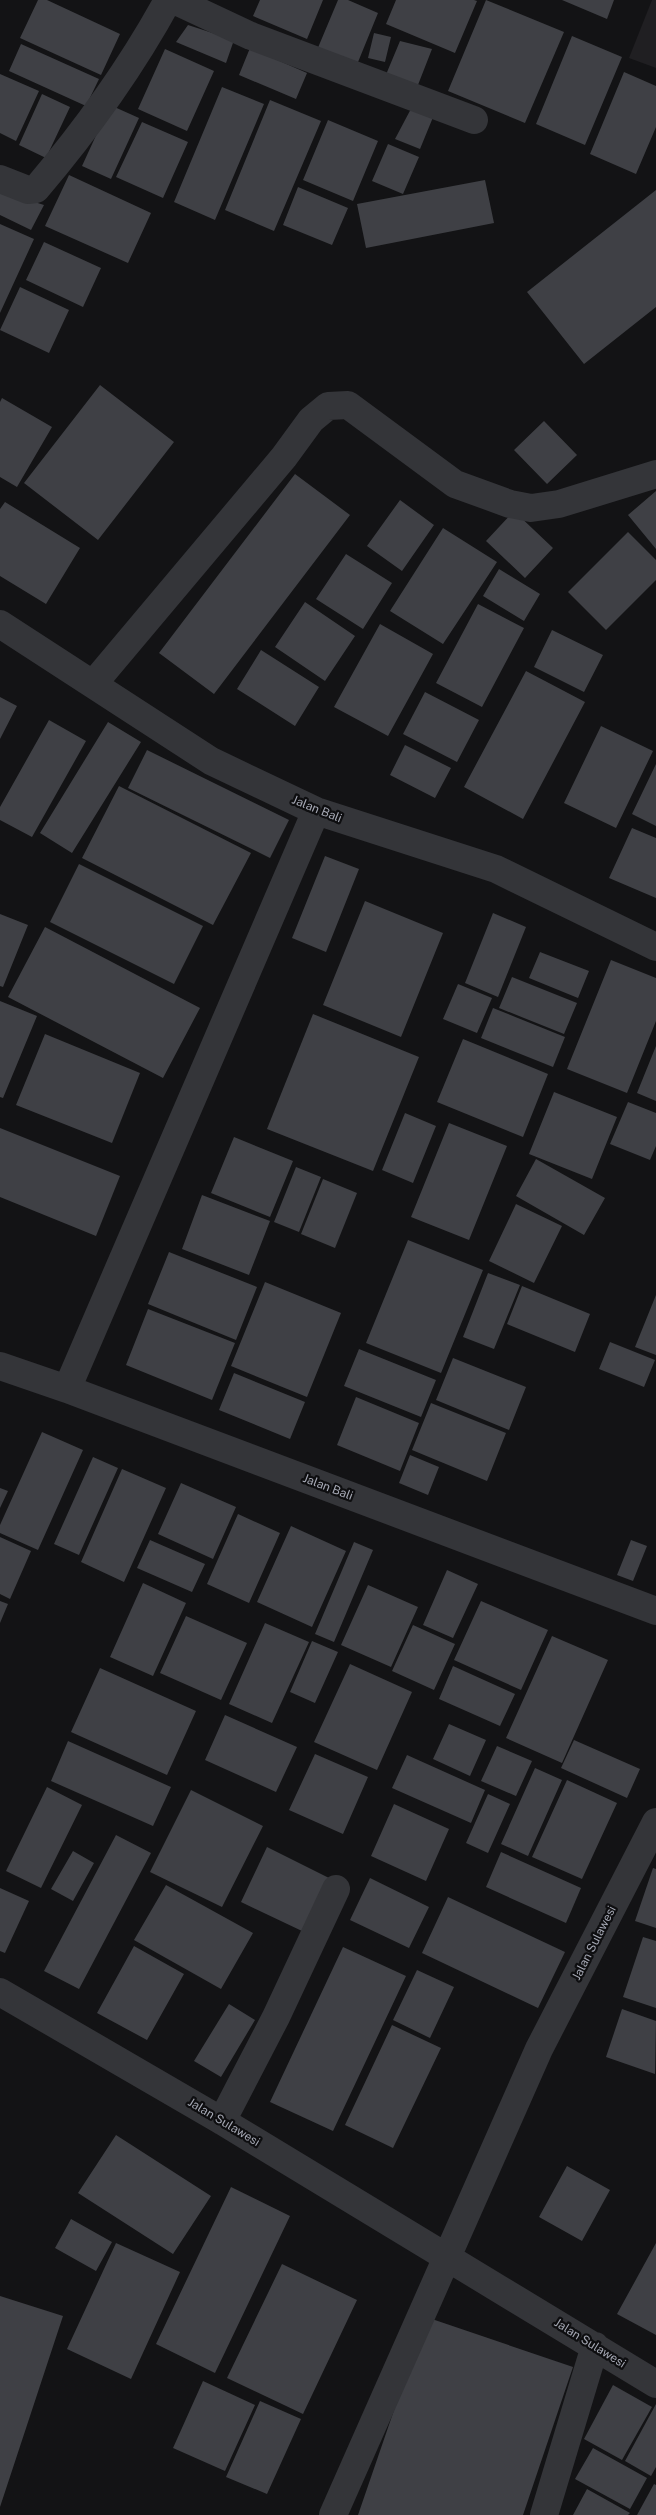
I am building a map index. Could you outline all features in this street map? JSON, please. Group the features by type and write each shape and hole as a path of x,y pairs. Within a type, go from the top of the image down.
{"street":[{"path":"0,179 28,190 36,189 118,84 141,50 168,0"},
{"path":"174,0 252,36 474,120"},
{"path":"94,683 284,457 312,420 328,406 348,405 455,484 517,506 531,508 559,504 656,474"},
{"name":"Jalan Bali","path":"0,624 94,683 211,761 316,811 496,869 656,947"},
{"path":"67,1389 316,811"},
{"name":"Jalan Bali","path":"0,1366 67,1389 656,1611"},
{"name":"Jalan Sulawesi","path":"333,2515 539,2049 656,1822"},
{"path":"222,2121 276,2017 336,1890"},
{"name":"Jalan Sulawesi","path":"0,1992 222,2121 656,2384"},
{"path":"544,2515 595,2346"}],"shaded area":[{"path":"652,0 656,0 656,68 629,58"}],"building":[{"path":"38,0 47,0 120,34 101,75 20,38"},
{"path":"260,0 323,0 307,39 253,16"},
{"path":"338,0 348,0 378,13 356,67 317,50"},
{"path":"396,0 477,1 455,53 386,24"},
{"path":"486,0 564,32 525,123 448,91"},
{"path":"562,0 614,0 607,19"},
{"path":"188,25 234,40 226,63 176,42"},
{"path":"374,33 391,37 385,62 368,58"},
{"path":"572,36 622,57 585,145 536,124"},
{"path":"400,41 432,49 416,90 385,77"},
{"path":"21,44 99,79 86,106 9,71"},
{"path":"250,48 307,73 296,99 239,75"},
{"path":"165,49 214,71 187,131 138,109"},
{"path":"624,72 656,86 656,127 636,174 590,154"},
{"path":"0,74 39,91 16,141 0,133"},
{"path":"222,87 264,104 215,220 174,202"},
{"path":"42,94 70,107 46,158 19,145"},
{"path":"270,100 321,121 274,231 225,210"},
{"path":"110,105 139,118 111,179 82,166"},
{"path":"413,105 436,110 420,149 395,139"},
{"path":"328,120 378,141 353,201 303,180"},
{"path":"142,122 188,142 163,198 116,177"},
{"path":"388,144 419,157 403,194 372,181"},
{"path":"69,175 151,213 128,263 45,226"},
{"path":"485,180 494,223 366,248 357,204"},
{"path":"298,187 348,208 332,245 283,225"},
{"path":"656,190 656,307 584,364 527,292"},
{"path":"0,191 44,205 31,230 0,215"},
{"path":"0,224 34,239 0,313"},
{"path":"44,242 101,268 83,307 26,280"},
{"path":"20,287 69,310 49,353 0,330"},
{"path":"100,385 174,442 98,540 24,483"},
{"path":"2,398 52,427 17,487 0,477 0,402"},
{"path":"544,421 577,455 547,484 514,450"},
{"path":"295,474 350,515 214,694 159,653"},
{"path":"656,491 656,549 628,515"},
{"path":"400,500 434,525 402,571 367,546"},
{"path":"5,502 80,548 46,604 0,576 0,509"},
{"path":"514,511 553,548 525,578 486,541"},
{"path":"443,528 497,562 443,644 390,611"},
{"path":"628,532 656,560 656,580 606,630 568,592"},
{"path":"346,554 392,583 363,629 316,599"},
{"path":"499,569 540,594 524,621 483,596"},
{"path":"305,602 355,636 325,681 275,647"},
{"path":"478,604 524,628 482,707 436,683"},
{"path":"380,624 433,654 388,736 334,707"},
{"path":"552,630 603,655 584,692 534,667"},
{"path":"261,650 319,687 295,726 237,689"},
{"path":"526,671 585,702 523,819 464,787"},
{"path":"425,692 479,720 457,762 403,734"},
{"path":"0,697 17,706 0,739"},
{"path":"49,720 86,741 32,837 0,820 0,807"},
{"path":"108,722 141,742 72,853 40,833"},
{"path":"601,726 653,751 616,828 564,803"},
{"path":"405,745 451,768 435,798 390,775"},
{"path":"147,750 289,820 270,858 128,788"},
{"path":"656,764 656,826 632,814"},
{"path":"119,786 251,853 213,925 82,858"},
{"path":"632,828 656,838 656,898 609,878"},
{"path":"325,856 359,869 326,952 292,938"},
{"path":"79,864 203,926 174,984 50,922"},
{"path":"365,901 443,933 401,1037 323,1005"},
{"path":"493,913 526,927 498,997 465,983"},
{"path":"0,914 28,925 3,987 0,986"},
{"path":"45,927 200,1008 163,1078 8,997"},
{"path":"540,952 589,971 578,998 529,978"},
{"path":"611,960 656,978 656,1021 627,1093 567,1069"},
{"path":"512,977 577,1003 564,1034 499,1008"},
{"path":"458,984 492,998 477,1033 443,1019"},
{"path":"0,1001 37,1016 3,1098 0,1097"},
{"path":"493,1008 565,1037 553,1067 481,1038"},
{"path":"313,1014 419,1057 373,1171 267,1129"},
{"path":"45,1034 140,1073 112,1143 16,1105"},
{"path":"463,1039 548,1074 523,1137 437,1102"},
{"path":"656,1046 656,1101 637,1093"},
{"path":"554,1092 617,1117 592,1179 529,1154"},
{"path":"628,1102 656,1113 656,1146 650,1160 610,1144"},
{"path":"405,1113 436,1126 413,1183 382,1170"},
{"path":"449,1123 507,1146 469,1240 411,1217"},
{"path":"0,1128 120,1176 96,1236 0,1197"},
{"path":"234,1137 293,1161 270,1217 211,1193"},
{"path":"536,1159 605,1198 584,1235 516,1196"},
{"path":"296,1167 321,1177 299,1232 274,1222"},
{"path":"323,1179 357,1193 335,1248 301,1234"},
{"path":"202,1195 270,1221 249,1275 182,1249"},
{"path":"516,1204 562,1226 534,1283 489,1261"},
{"path":"408,1240 483,1270 441,1373 366,1343"},
{"path":"169,1252 257,1287 236,1340 148,1304"},
{"path":"488,1273 520,1285 494,1349 463,1337"},
{"path":"265,1282 341,1313 307,1397 231,1366"},
{"path":"522,1286 590,1314 575,1352 507,1324"},
{"path":"656,1295 656,1355 635,1347"},
{"path":"148,1309 235,1343 212,1400 126,1365"},
{"path":"610,1342 655,1360 644,1387 599,1369"},
{"path":"359,1349 436,1380 421,1417 344,1386"},
{"path":"453,1358 526,1387 509,1430 436,1400"},
{"path":"234,1373 305,1402 290,1439 219,1410"},
{"path":"356,1397 419,1423 400,1471 337,1445"},
{"path":"431,1403 506,1433 487,1481 412,1450"},
{"path":"42,1432 83,1450 38,1550 0,1533 0,1525"},
{"path":"410,1455 439,1467 428,1495 399,1483"},
{"path":"93,1457 118,1468 79,1555 54,1544"},
{"path":"122,1469 166,1488 124,1582 81,1562"},
{"path":"181,1483 236,1507 213,1559 158,1534"},
{"path":"0,1488 8,1491 0,1508"},
{"path":"238,1514 280,1533 249,1603 207,1584"},
{"path":"291,1526 346,1551 312,1627 257,1602"},
{"path":"0,1537 31,1551 10,1599 0,1594"},
{"path":"150,1540 205,1564 192,1592 137,1568"},
{"path":"631,1540 647,1546 633,1581 617,1575"},
{"path":"354,1542 373,1550 334,1642 315,1634"},
{"path":"447,1570 478,1584 453,1638 423,1625"},
{"path":"143,1583 186,1603 153,1676 110,1657"},
{"path":"368,1585 418,1607 391,1667 341,1645"},
{"path":"0,1601 8,1604 0,1623"},
{"path":"481,1601 548,1630 521,1690 454,1660"},
{"path":"186,1616 247,1643 221,1700 160,1673"},
{"path":"265,1623 309,1642 272,1723 229,1704"},
{"path":"413,1625 455,1644 434,1690 392,1671"},
{"path":"552,1636 608,1660 562,1763 506,1738"},
{"path":"312,1641 338,1652 315,1703 290,1692"},
{"path":"350,1664 412,1692 377,1770 314,1742"},
{"path":"453,1666 515,1694 500,1726 439,1699"},
{"path":"100,1668 196,1711 167,1775 71,1732"},
{"path":"225,1715 297,1747 276,1792 205,1760"},
{"path":"449,1724 486,1740 470,1776 433,1759"},
{"path":"574,1740 640,1769 627,1798 561,1768"},
{"path":"68,1741 171,1787 153,1826 51,1781"},
{"path":"497,1746 532,1761 516,1796 481,1781"},
{"path":"315,1754 368,1777 343,1834 289,1810"},
{"path":"407,1755 485,1790 471,1823 392,1788"},
{"path":"535,1768 562,1780 528,1856 501,1844"},
{"path":"567,1780 617,1803 582,1879 532,1857"},
{"path":"47,1787 82,1805 41,1888 6,1871"},
{"path":"191,1790 263,1826 222,1907 150,1872"},
{"path":"488,1794 510,1804 488,1853 466,1843"},
{"path":"394,1804 449,1829 426,1881 371,1856"},
{"path":"116,1835 151,1853 79,1989 44,1971"},
{"path":"267,1847 329,1878 302,1931 241,1902"},
{"path":"73,1851 94,1863 73,1901 51,1889"},
{"path":"501,1852 581,1888 566,1923 486,1887"},
{"path":"653,1868 656,1869 656,1928 635,1921"},
{"path":"370,1878 429,1907 409,1948 350,1920"},
{"path":"166,1885 253,1933 221,1989 134,1940"},
{"path":"0,1888 29,1901 5,1953 0,1951"},
{"path":"448,1897 565,1952 538,2008 422,1953"},
{"path":"643,1937 656,1941 656,2008 623,1997"},
{"path":"134,1946 184,1974 147,2040 97,2013"},
{"path":"343,1947 406,1976 333,2131 270,2102"},
{"path":"417,1970 454,1987 430,2038 393,2020"},
{"path":"229,2004 255,2020 221,2077 194,2061"},
{"path":"622,2009 656,2021 655,2074 606,2057"},
{"path":"392,2025 441,2048 393,2148 345,2125"},
{"path":"116,2135 211,2196 173,2254 78,2193"},
{"path":"567,2166 610,2190 582,2241 539,2217"},
{"path":"231,2187 290,2216 215,2373 156,2344"},
{"path":"71,2219 112,2242 96,2271 55,2248"},
{"path":"116,2243 180,2272 131,2379 67,2349"},
{"path":"656,2243 656,2335 617,2314"},
{"path":"282,2264 357,2300 303,2414 227,2378"},
{"path":"0,2296 63,2316 0,2507"},
{"path":"426,2317 573,2367 523,2515 358,2515"},
{"path":"203,2381 255,2405 225,2471 173,2448"},
{"path":"613,2385 652,2407 622,2460 584,2439"},
{"path":"260,2401 301,2419 267,2494 226,2477"},
{"path":"656,2404 656,2467 651,2476 625,2461"},
{"path":"593,2448 647,2478 630,2509 575,2479"},
{"path":"654,2484 656,2485 656,2515 637,2515"},
{"path":"587,2489 630,2513 628,2515 573,2515"}]}
